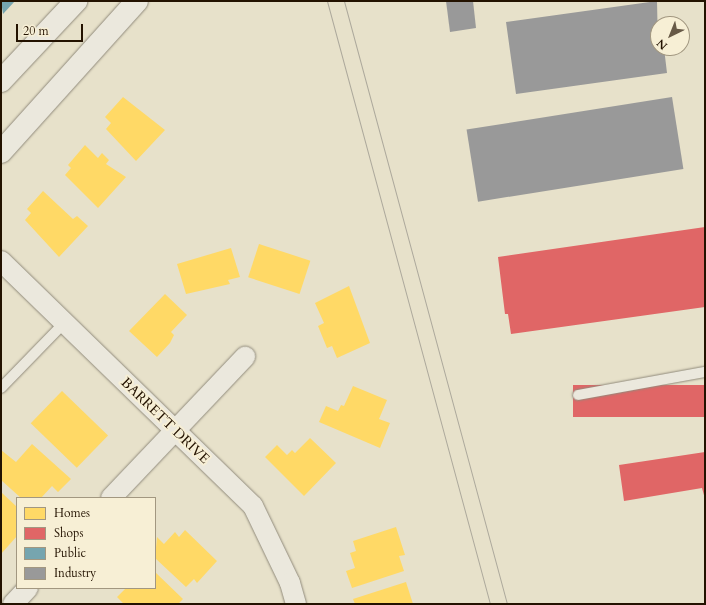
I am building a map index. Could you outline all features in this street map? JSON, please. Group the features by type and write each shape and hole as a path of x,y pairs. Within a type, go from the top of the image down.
{"main road":[{"path":"1,81 76,1"},
{"path":"1,152 137,1"}],"street":[{"name":"BARRETT DRIVE","path":"1,261 253,506 288,577 296,604"},
{"path":"112,497 245,357"},
{"path":"13,604 27,589"}],"lane":[{"path":"1,388 64,323"},
{"path":"578,394 705,372"}],"building: Homes":[{"path":"123,97 165,130 136,161 106,129 111,123 105,117"},
{"path":"85,145 98,158 102,153 109,160 106,164 126,177 98,208 65,175 71,168 68,165"},
{"path":"43,191 73,219 77,216 88,226 59,257 25,220 31,213 27,209"},
{"path":"259,244 310,261 300,294 248,277"},
{"path":"231,248 240,277 228,280 230,284 186,294 177,264"},
{"path":"349,286 370,343 337,358 332,346 327,348 318,326 324,323 315,303"},
{"path":"165,294 187,315 171,332 174,335 170,343 157,357 129,331"},
{"path":"353,386 387,400 379,419 390,423 380,448 319,422 326,406 338,411 341,405 344,406"},
{"path":"62,391 108,435 77,468 31,423"},
{"path":"310,438 336,463 304,496 265,457 277,445 287,455 292,450 295,453"},
{"path":"32,444 71,479 58,492 52,486 42,497 20,497 1,480 1,450 16,462"},
{"path":"1,492 16,506 16,537 1,554"},
{"path":"396,527 405,555 399,556 404,571 352,588 346,571 355,568 350,553 356,551 353,541"},
{"path":"185,530 217,561 197,583 194,579 186,587 156,559 157,537 164,544 175,532 179,537"},
{"path":"156,573 183,599 178,604 124,604 117,597 125,589 156,589"},
{"path":"406,582 413,604 355,604 353,599"}],"building: Shops":[{"path":"705,227 705,307 511,334 508,314 505,314 498,257"},
{"path":"573,385 705,385 705,417 573,417"},
{"path":"705,452 705,499 702,488 624,501 619,465"}],"building: Public":[{"path":"1,1 15,1 3,14"}],"building: Industry":[{"path":"446,1 473,1 476,28 450,32"},
{"path":"657,1 657,16 650,16 650,56 665,56 667,73 516,94 506,22"},
{"path":"672,97 683,169 478,202 467,130"}],"tram line":[{"path":"327,1 490,604"},
{"path":"344,1 507,604"}]}
